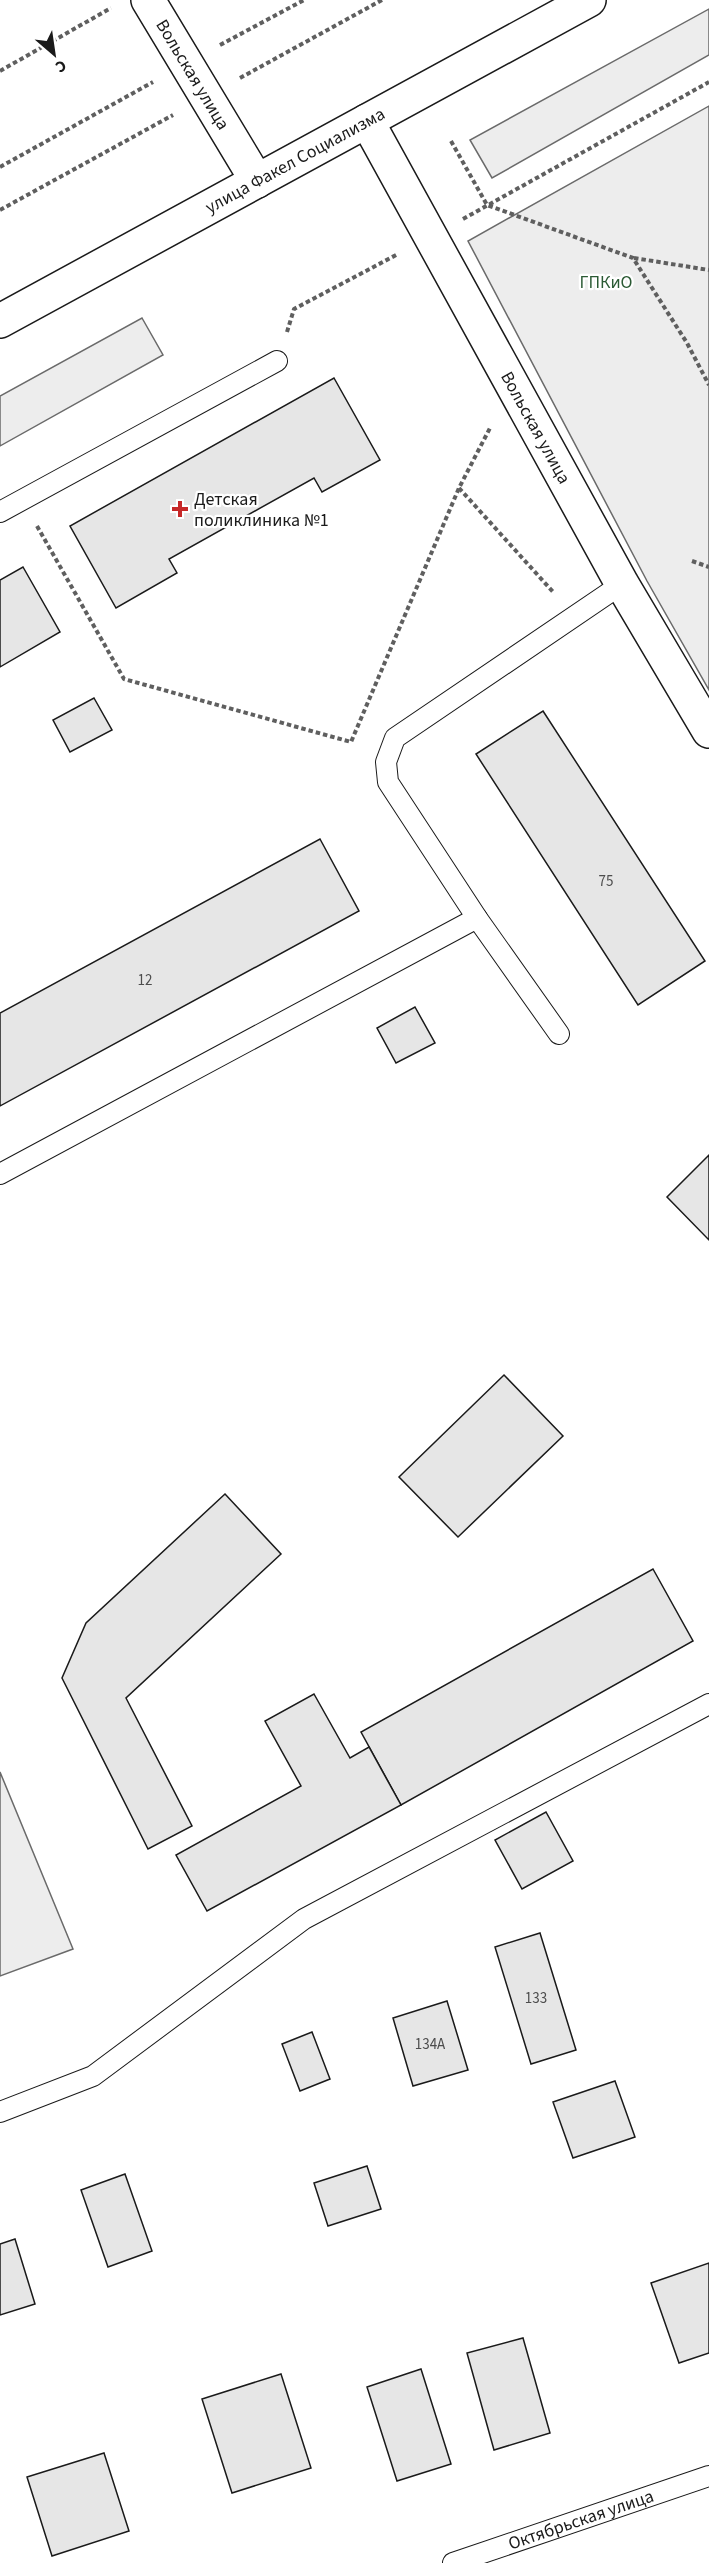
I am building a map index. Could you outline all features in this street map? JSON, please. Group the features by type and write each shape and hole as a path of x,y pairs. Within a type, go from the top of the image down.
{"street":[{"name":"Вольская улица","path":"148,0 257,181"},
{"name":"улица Факел Социализма","path":"0,321 589,0"},
{"name":"Вольская улица","path":"367,121 622,585 709,731"}],"lane":[{"path":"0,512 277,361"},
{"path":"558,1034 477,918 388,782 386,762 395,738 622,585"},
{"path":"0,1174 477,918"},
{"path":"0,2112 93,2076 304,1919 709,1704"},
{"name":"Октябрьская улица","path":"453,2563 709,2476"}],"path":[{"path":"0,210 382,0"},
{"path":"0,71 114,6"},
{"path":"277,361 294,309 487,206 709,82"},
{"path":"451,141 487,206 633,258 709,270"},
{"path":"633,258 687,343 709,385"},
{"path":"22,500 124,680 351,742 459,488 494,421"},
{"path":"459,488 575,616"},
{"path":"692,561 709,567"}],"shaded area":[{"path":"709,9 709,55 492,178 470,140"},
{"name":"ГПКиО","path":"709,106 709,690 647,581 468,241"},
{"path":"142,318 163,355 0,446 0,396"},
{"path":"0,1772 73,1949 0,1976"}],"building":[{"name":"Детская поликлиника №1","path":"334,378 380,460 322,492 314,478 169,559 177,573 116,608 70,526"},
{"path":"23,567 60,632 0,667 0,580"},
{"path":"94,698 112,730 70,752 53,720"},
{"path":"543,711 705,961 638,1005 476,754"},
{"path":"320,839 359,911 0,1106 0,1013"},
{"path":"415,1007 435,1043 396,1063 377,1028"},
{"path":"709,1155 709,1240 667,1197"},
{"path":"504,1375 563,1436 458,1537 399,1477"},
{"path":"225,1494 281,1554 126,1698 192,1826 148,1849 62,1678 86,1623"},
{"path":"653,1569 693,1641 401,1805 361,1732"},
{"path":"314,1694 350,1758 369,1747 401,1805 207,1911 176,1855 301,1786 265,1721"},
{"path":"546,1812 573,1861 522,1889 495,1840"},
{"path":"540,1933 576,2050 531,2064 495,1947"},
{"path":"447,2001 468,2070 413,2086 393,2018"},
{"path":"312,2032 330,2079 300,2091 282,2044"},
{"path":"615,2081 635,2137 573,2158 553,2102"},
{"path":"367,2166 381,2209 328,2226 314,2183"},
{"path":"125,2174 152,2251 108,2267 81,2190"},
{"path":"15,2239 35,2304 0,2315 0,2244"},
{"path":"709,2263 709,2353 679,2363 651,2283"},
{"path":"523,2338 550,2433 494,2450 467,2353"},
{"path":"421,2369 451,2464 397,2481 367,2387"},
{"path":"281,2374 311,2468 232,2493 202,2399"},
{"path":"104,2453 129,2531 52,2556 27,2477"}],"place":[{"name":"Детская поликлиника №1","path":"180,509"}]}
